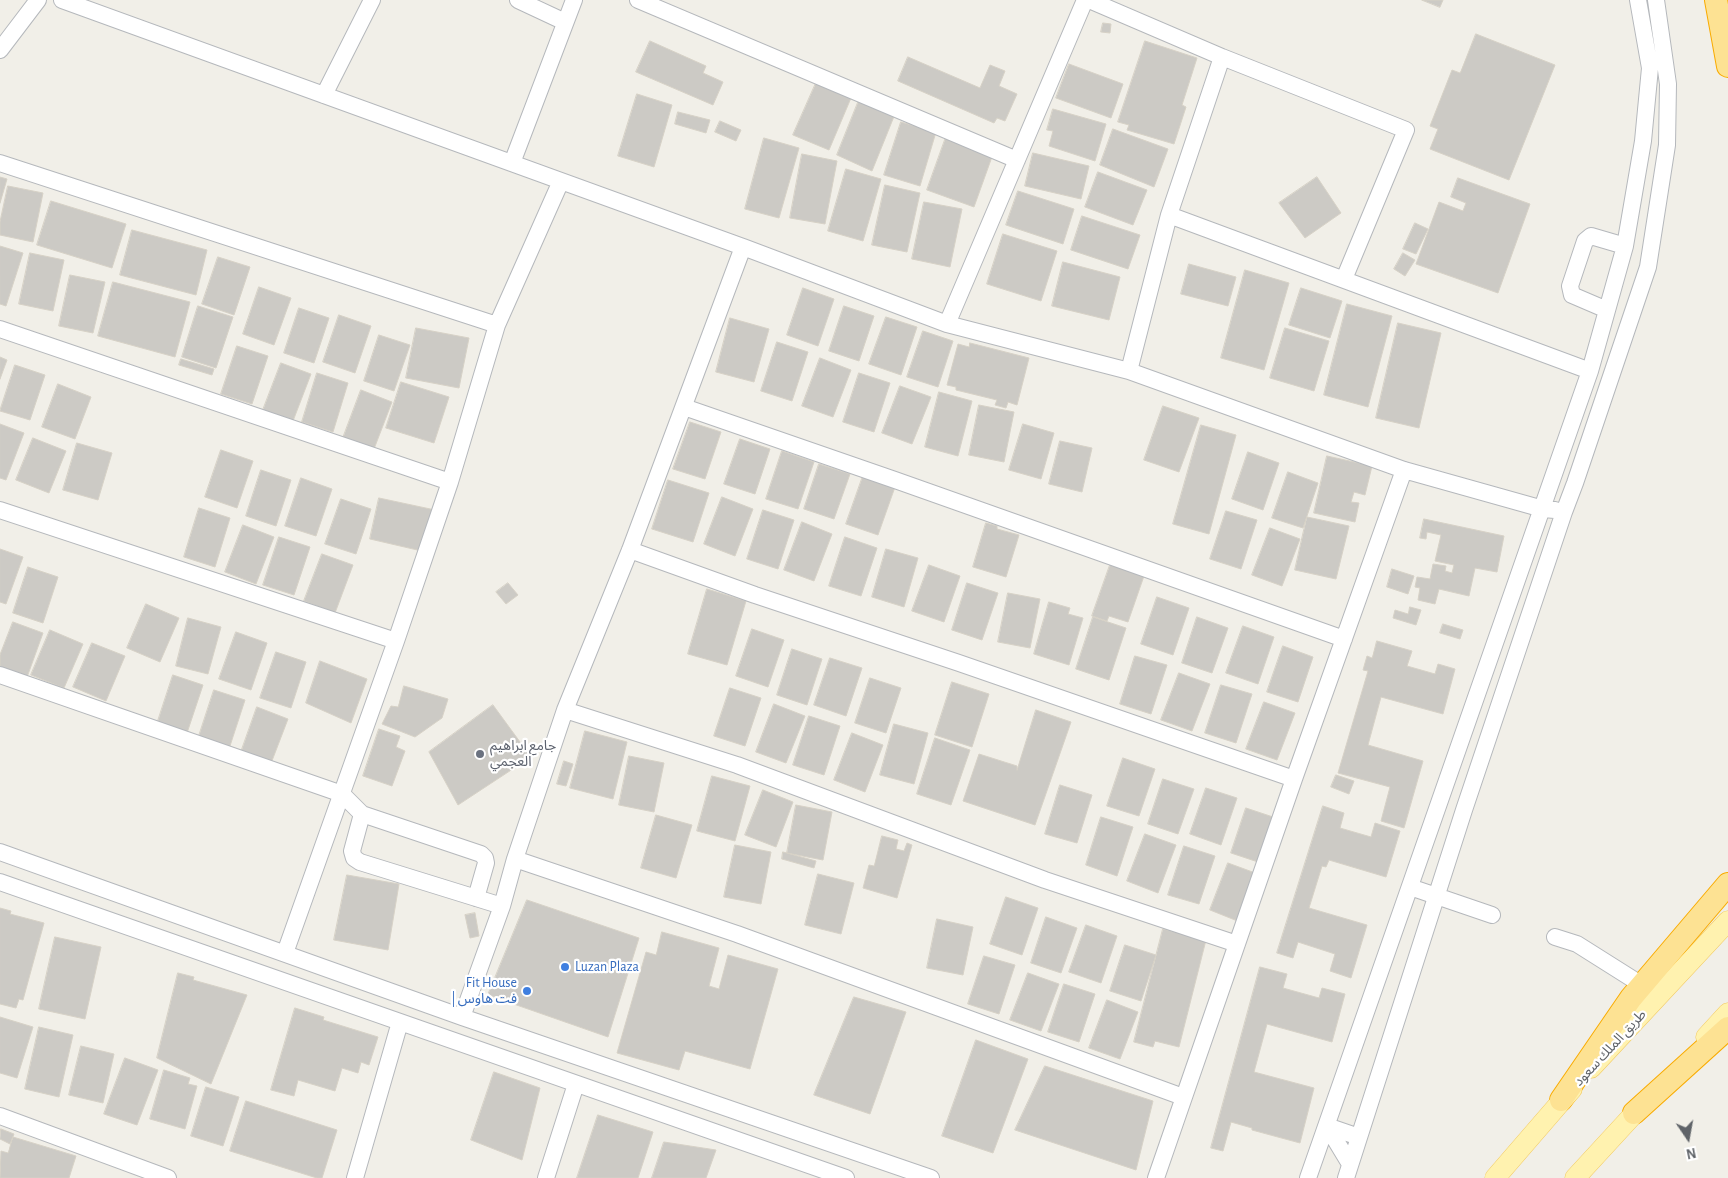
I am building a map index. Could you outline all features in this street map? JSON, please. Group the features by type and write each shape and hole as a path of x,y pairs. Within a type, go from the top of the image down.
{"highway":[{"path":"1716,0 1728,66"},
{"path":"1562,1100 1631,998 1728,884"},
{"path":"1634,1113 1728,1028"}],"main road":[{"name":"طريق الملك سعود","path":"1496,1178 1562,1100 1728,921"},
{"path":"1575,1178 1728,1013"}],"street":[{"path":"0,50 38,0"},
{"path":"62,0 743,247 947,324 1130,371 1404,470 1543,509 1564,512"},
{"path":"324,95 372,0"},
{"path":"512,163 574,0"},
{"path":"638,0 1017,160"},
{"path":"947,324 1085,0"},
{"path":"1089,0 1222,57 1406,130 1344,279"},
{"path":"1308,1178 1590,371 1625,246 1644,141 1650,68 1638,0"},
{"path":"1348,1171 1436,896 1648,267 1667,145 1668,84 1656,0"},
{"path":"521,1 565,22"},
{"path":"1130,371 1170,215 1222,57"},
{"path":"0,163 497,325"},
{"path":"284,953 396,641 450,482 497,325 561,181"},
{"path":"1170,215 1590,371"},
{"path":"1607,310 1572,294 1570,286 1585,241 1591,236 1625,246"},
{"path":"462,1016 502,906 515,859 565,710 630,550 743,247"},
{"path":"0,329 450,482"},
{"path":"684,406 1344,639"},
{"path":"1156,1178 1294,779 1404,470"},
{"path":"0,510 396,641"},
{"path":"630,550 755,595 968,666 1294,779"},
{"path":"0,674 342,794 362,814 481,854 485,858 486,863 476,898"},
{"path":"565,710 737,764 1045,880 1237,944"},
{"path":"362,814 352,851 354,858 360,862 502,906"},
{"path":"0,852 462,1016 931,1178"},
{"path":"515,859 737,934 1183,1097"},
{"path":"0,882 846,1178"},
{"path":"1410,887 1492,915"},
{"path":"1555,937 1577,944 1642,985"},
{"path":"355,1178 400,1022"},
{"path":"546,1178 576,1084"},
{"path":"0,1116 168,1178"},
{"path":"1348,1171 1327,1126 1359,1136"},
{"path":"1485,1178 1521,1148"}],"building":[{"path":"1422,0 1443,0 1440,7"},
{"path":"1103,23 1111,24 1110,33 1101,32"},
{"path":"1476,34 1555,65 1509,180 1430,149 1438,129 1430,126 1452,70 1460,73"},
{"path":"650,41 706,66 703,73 723,82 713,105 636,72"},
{"path":"1145,41 1197,58 1182,105 1186,107 1174,144 1127,130 1129,125 1118,122"},
{"path":"908,57 980,88 990,65 1005,71 999,86 1017,94 1005,121 997,118 994,123 898,81"},
{"path":"1069,64 1123,84 1111,118 1056,98"},
{"path":"816,83 851,98 829,150 793,135"},
{"path":"637,94 672,105 654,167 618,156"},
{"path":"859,100 895,114 872,171 837,155"},
{"path":"1053,109 1106,124 1095,161 1049,146 1053,131 1047,130"},
{"path":"678,112 710,120 706,133 675,124"},
{"path":"720,121 741,130 736,141 715,132"},
{"path":"901,122 936,132 920,186 884,175"},
{"path":"1113,129 1168,149 1154,187 1100,165"},
{"path":"946,137 993,154 974,207 927,190"},
{"path":"764,138 799,148 779,218 745,209"},
{"path":"1033,153 1089,166 1081,199 1025,186"},
{"path":"802,154 837,161 825,224 790,218"},
{"path":"846,169 881,179 863,241 828,231"},
{"path":"1098,172 1147,190 1133,225 1085,207"},
{"path":"0,177 7,179 0,203"},
{"path":"1317,177 1341,213 1305,238 1279,203"},
{"path":"1458,178 1530,204 1498,293 1416,264 1439,202 1463,211 1466,203 1451,197"},
{"path":"885,185 920,193 907,252 872,245"},
{"path":"8,186 43,193 33,242 0,235 0,222"},
{"path":"1018,191 1074,209 1063,244 1006,225"},
{"path":"51,201 126,224 112,268 37,245"},
{"path":"924,202 962,209 950,267 912,259"},
{"path":"1082,216 1140,235 1128,269 1071,250"},
{"path":"1415,223 1428,229 1416,254 1403,249"},
{"path":"132,230 207,250 196,295 120,275"},
{"path":"1003,234 1057,251 1041,301 987,284"},
{"path":"0,246 23,253 6,306 0,304"},
{"path":"30,253 64,260 53,311 19,304"},
{"path":"1403,253 1415,260 1405,276 1394,269"},
{"path":"218,257 250,267 234,315 202,304"},
{"path":"1063,262 1120,277 1109,320 1052,306"},
{"path":"1189,264 1236,277 1228,306 1181,294"},
{"path":"1245,270 1289,283 1264,370 1221,358"},
{"path":"70,275 105,282 93,333 59,326"},
{"path":"113,282 190,302 175,357 98,336"},
{"path":"259,287 291,298 274,345 243,334"},
{"path":"803,288 834,299 818,346 787,335"},
{"path":"1301,288 1342,301 1330,338 1289,325"},
{"path":"1347,304 1392,316 1368,407 1324,395"},
{"path":"198,306 233,317 216,368 182,357"},
{"path":"844,306 874,316 859,361 829,351"},
{"path":"299,308 329,318 314,363 284,353"},
{"path":"339,315 371,326 355,373 323,362"},
{"path":"886,317 917,327 901,375 869,364"},
{"path":"730,318 769,329 754,382 716,372"},
{"path":"1398,323 1441,333 1419,428 1376,418"},
{"path":"416,328 469,338 459,388 406,378"},
{"path":"1285,328 1329,341 1314,391 1270,378"},
{"path":"923,331 953,341 938,387 907,377"},
{"path":"379,335 410,345 394,391 364,381"},
{"path":"777,342 808,352 792,401 761,391"},
{"path":"970,343 1029,358 1017,405 1008,402 1006,408 995,405 997,400 956,390 956,387 947,385 958,344 969,347"},
{"path":"237,346 268,356 252,404 221,394"},
{"path":"0,357 7,360 0,379"},
{"path":"820,358 851,370 833,417 802,406"},
{"path":"181,359 214,369 212,375 179,365"},
{"path":"281,363 311,374 293,421 263,410"},
{"path":"15,365 45,375 30,420 0,411"},
{"path":"317,373 348,383 333,432 302,422"},
{"path":"859,373 890,383 874,432 843,422"},
{"path":"401,382 449,397 434,443 386,428"},
{"path":"58,384 91,397 75,439 42,427"},
{"path":"900,386 931,397 912,444 882,433"},
{"path":"361,390 392,402 374,449 343,438"},
{"path":"939,392 972,401 958,456 925,447"},
{"path":"979,405 1014,412 1004,462 969,455"},
{"path":"1163,406 1199,418 1179,472 1144,460"},
{"path":"690,422 721,432 705,479 673,469"},
{"path":"0,424 24,433 6,480 0,478"},
{"path":"1023,424 1054,433 1041,479 1009,470"},
{"path":"1201,425 1236,435 1209,534 1173,524"},
{"path":"33,438 66,451 49,493 16,480"},
{"path":"740,439 770,449 755,494 724,484"},
{"path":"1060,441 1092,448 1082,492 1049,484"},
{"path":"77,443 112,453 98,500 63,490"},
{"path":"221,450 253,461 237,508 205,497"},
{"path":"782,451 814,462 798,509 766,499"},
{"path":"1248,452 1279,463 1263,510 1232,499"},
{"path":"1327,456 1372,466 1365,495 1354,492 1351,502 1359,503 1355,522 1314,513"},
{"path":"819,464 850,474 834,519 804,509"},
{"path":"261,470 291,480 276,526 246,516"},
{"path":"1288,472 1318,483 1303,528 1272,518"},
{"path":"863,476 895,487 878,535 846,524"},
{"path":"301,478 332,489 316,536 285,526"},
{"path":"668,480 709,493 693,542 652,529"},
{"path":"722,497 753,509 735,556 704,544"},
{"path":"379,498 435,510 426,552 370,539"},
{"path":"341,499 371,509 356,554 325,544"},
{"path":"199,508 230,518 215,567 184,557"},
{"path":"763,510 794,520 778,569 747,559"},
{"path":"1226,511 1257,520 1241,569 1210,559"},
{"path":"1307,517 1349,526 1336,579 1295,570"},
{"path":"1424,519 1504,536 1497,572 1475,568 1469,596 1439,589 1435,604 1418,600 1420,588 1415,587 1417,577 1430,579 1433,564 1446,566 1445,571 1452,573 1454,565 1435,561 1441,535 1427,532 1426,539 1420,538"},
{"path":"802,522 832,534 814,581 784,570"},
{"path":"986,523 997,526 997,529 1019,535 1006,577 973,567"},
{"path":"243,525 274,537 256,584 225,572"},
{"path":"1270,528 1300,539 1282,586 1252,575"},
{"path":"279,537 310,547 294,595 263,585"},
{"path":"845,537 877,548 861,596 829,586"},
{"path":"0,549 23,557 6,604 0,602"},
{"path":"886,549 918,558 904,607 872,597"},
{"path":"322,554 353,565 335,613 304,601"},
{"path":"929,565 960,576 944,622 912,611"},
{"path":"1110,565 1144,576 1128,622 1109,616 1107,621 1092,616"},
{"path":"28,567 58,577 43,623 13,613"},
{"path":"1392,569 1414,576 1408,594 1387,587"},
{"path":"508,583 518,595 506,604 496,592"},
{"path":"967,583 998,593 982,640 952,630"},
{"path":"707,589 746,601 727,665 688,654"},
{"path":"1008,593 1040,599 1030,648 998,642"},
{"path":"1157,597 1189,608 1173,655 1141,644"},
{"path":"1049,602 1070,608 1068,614 1083,618 1069,665 1034,654"},
{"path":"146,604 179,618 160,662 127,648"},
{"path":"1410,607 1421,610 1416,625 1393,618 1395,610 1408,614"},
{"path":"1093,617 1126,628 1109,680 1076,669"},
{"path":"1197,617 1228,628 1212,673 1182,663"},
{"path":"188,618 221,627 208,674 176,666"},
{"path":"13,622 43,633 26,680 0,671 0,655"},
{"path":"1443,624 1463,630 1460,639 1440,633"},
{"path":"1243,626 1274,637 1258,684 1226,673"},
{"path":"752,629 784,640 768,687 736,676"},
{"path":"50,630 83,644 64,688 31,675"},
{"path":"236,632 267,643 251,690 219,679"},
{"path":"1377,641 1412,651 1407,666 1435,674 1438,664 1455,669 1443,714 1381,697 1368,745 1423,761 1404,828 1381,821 1390,787 1338,773 1368,671 1363,670 1367,656 1372,658"},
{"path":"92,643 125,656 106,701 73,687"},
{"path":"1283,646 1313,657 1298,702 1267,692"},
{"path":"792,649 822,659 807,705 777,695"},
{"path":"276,652 306,662 291,708 260,698"},
{"path":"1135,656 1167,665 1151,714 1120,704"},
{"path":"830,658 862,668 846,716 814,705"},
{"path":"320,661 367,679 351,723 306,703"},
{"path":"1179,673 1210,684 1192,731 1161,720"},
{"path":"173,675 203,685 187,733 157,724"},
{"path":"870,678 901,688 886,733 855,723"},
{"path":"952,682 989,694 972,747 935,735"},
{"path":"1221,685 1252,694 1236,743 1205,733"},
{"path":"404,686 448,699 442,718 415,737 382,724 391,706 398,707"},
{"path":"730,688 761,698 745,746 714,736"},
{"path":"214,690 245,700 229,749 198,739"},
{"path":"1264,702 1295,713 1277,760 1246,749"},
{"path":"774,704 805,716 786,763 756,752"},
{"name":"جامع ابراهيم العجمي","path":"493,705 531,757 458,805 429,752"},
{"path":"257,707 288,719 270,766 240,755"},
{"path":"1036,710 1071,722 1035,825 963,801 979,754 1017,766 1017,770"},
{"path":"809,716 840,726 824,775 793,765"},
{"path":"894,724 928,733 914,784 880,775"},
{"path":"379,729 400,736 396,747 405,751 392,786 363,776"},
{"path":"585,731 627,742 613,799 570,788"},
{"path":"852,733 883,745 865,792 834,780"},
{"path":"935,738 970,750 951,805 917,794"},
{"path":"629,756 664,763 654,812 619,805"},
{"path":"1123,758 1155,769 1139,816 1107,806"},
{"path":"564,761 573,764 566,786 557,784"},
{"path":"1336,775 1354,781 1349,794 1331,787"},
{"path":"712,776 750,786 735,841 697,831"},
{"path":"1163,779 1194,789 1178,834 1148,824"},
{"path":"1060,785 1092,795 1077,843 1045,834"},
{"path":"1206,788 1237,798 1221,845 1190,834"},
{"path":"763,790 793,802 776,847 745,835"},
{"path":"796,805 832,812 823,860 787,853"},
{"path":"1323,806 1344,813 1340,828 1371,837 1375,823 1400,831 1386,877 1329,860 1326,867 1322,866 1309,908 1367,925 1351,978 1330,971 1335,954 1298,942 1293,958 1277,953"},
{"path":"1246,808 1276,818 1261,863 1231,853"},
{"path":"656,815 692,825 676,878 641,868"},
{"path":"1101,817 1133,827 1117,876 1086,865"},
{"path":"1145,834 1176,845 1158,893 1127,881"},
{"path":"882,836 898,840 896,849 904,851 907,843 912,845 897,898 863,888 869,865 874,866"},
{"path":"735,845 771,852 761,904 724,897"},
{"path":"1184,846 1215,856 1199,904 1168,895"},
{"path":"783,852 816,861 814,868 782,859"},
{"path":"1228,863 1258,874 1240,922 1210,910"},
{"path":"818,874 854,883 841,934 805,925"},
{"path":"347,875 399,884 388,950 334,940"},
{"path":"1006,897 1038,908 1022,955 990,944"},
{"name":"Luzan Plaza","path":"527,900 639,938 608,1037 488,995"},
{"path":"0,908 11,911 10,914 44,923 23,1000 19,999 16,1008 0,1004"},
{"path":"475,913 479,936 470,938 465,915"},
{"path":"1046,917 1077,928 1061,973 1031,963"},
{"path":"937,919 973,927 963,975 927,968"},
{"path":"1086,925 1117,936 1101,983 1069,972"},
{"path":"1163,929 1206,940 1179,1047 1155,1041 1153,1047 1134,1042"},
{"path":"662,932 719,948 709,986 719,989 728,955 778,969 750,1069 685,1051 679,1070 617,1053 646,952 656,955"},
{"path":"55,937 101,947 85,1019 39,1009"},
{"path":"1125,945 1156,955 1141,1001 1110,991"},
{"path":"984,956 1015,965 999,1014 968,1004"},
{"path":"1260,967 1287,974 1283,988 1319,998 1322,988 1345,994 1332,1042 1267,1024 1254,1072 1314,1088 1300,1143 1252,1130 1252,1128 1231,1122 1223,1151 1211,1148"},
{"path":"178,973 194,977 193,980 247,995 211,1084 157,1058"},
{"path":"1028,973 1059,984 1041,1031 1010,1020"},
{"path":"1064,984 1095,994 1079,1042 1048,1032"},
{"path":"854,997 906,1012 870,1114 814,1095"},
{"path":"1107,1000 1138,1012 1120,1059 1089,1048"},
{"path":"295,1008 324,1017 323,1020 378,1037 369,1065 361,1062 358,1073 342,1068 335,1091 298,1080 294,1096 271,1090"},
{"path":"0,1017 33,1027 17,1078 0,1073"},
{"path":"39,1027 73,1035 59,1097 25,1089"},
{"path":"976,1040 1028,1059 993,1153 942,1136"},
{"path":"81,1046 114,1054 103,1103 69,1095"},
{"path":"125,1058 158,1070 137,1125 104,1114"},
{"path":"1045,1066 1153,1101 1136,1170 1015,1130"},
{"path":"164,1070 190,1078 188,1084 197,1086 185,1129 150,1119"},
{"path":"494,1072 540,1088 522,1160 471,1140"},
{"path":"206,1087 239,1097 223,1146 191,1136"},
{"path":"246,1101 337,1130 322,1178 230,1151"},
{"path":"598,1115 653,1132 638,1178 577,1178"},
{"path":"1,1129 14,1134 10,1144 0,1139"},
{"path":"13,1137 76,1156 69,1178 0,1178 1,1151 8,1153"},
{"path":"664,1142 716,1150 706,1178 652,1178"}],"place":[{"name":"جامع ابراهيم العجمي","path":"480,754"},
{"name":"Luzan Plaza","path":"565,967"},
{"name":"Fit House | فت هاوس","path":"527,991"}]}
